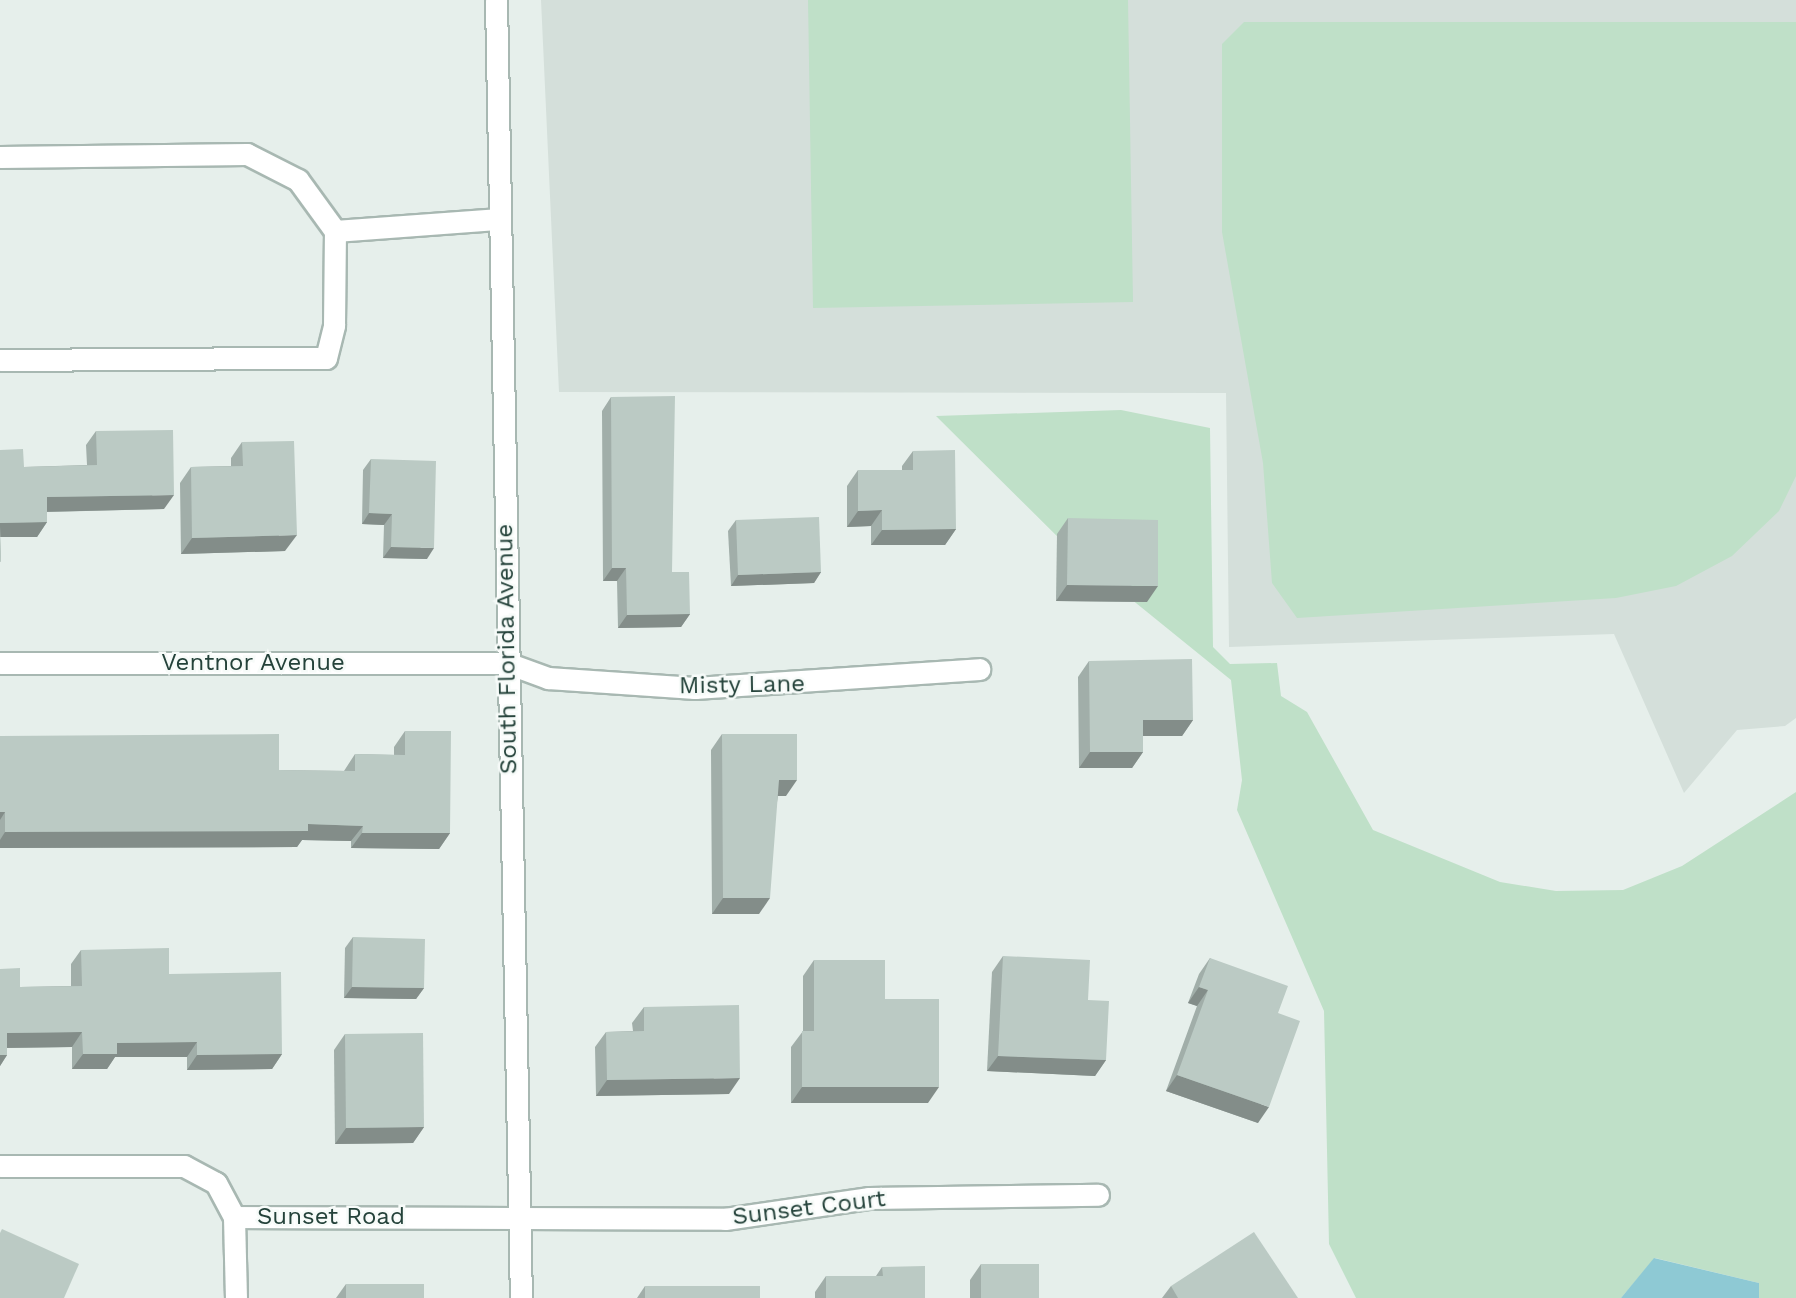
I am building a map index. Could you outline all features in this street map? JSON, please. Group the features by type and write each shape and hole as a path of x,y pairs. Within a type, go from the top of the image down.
{"street":[{"name":"South Florida Avenue","path":"496,0 521,1298"},
{"path":"0,157 247,154 298,180 335,230 334,325 326,358 0,360"},
{"path":"335,230 500,219"},
{"name":"Ventnor Avenue","path":"0,663 507,663"},
{"name":"Misty Lane","path":"507,663 548,678 695,688 979,669"},
{"name":"Sunset Road","path":"0,1166 184,1166 216,1183 234,1217 520,1217"},
{"name":"Sunset Court","path":"520,1217 725,1219 869,1198 1098,1195"},
{"path":"234,1217 236,1298"}],"shaded area":[{"path":"541,0 1796,0 1796,718 1785,726 1737,730 1684,793 1614,634 1229,647 1226,393 559,392"}],"green space":[{"path":"808,0 1128,0 1133,302 813,308"},
{"path":"1244,22 1796,22 1796,476 1779,511 1732,556 1676,586 1616,598 1297,618 1272,583 1263,463 1222,232 1222,44"},
{"path":"1121,410 1210,428 1213,647 1230,664 1277,663 1281,696 1307,712 1373,830 1500,882 1556,891 1623,890 1682,866 1796,792 1796,1298 1759,1298 1759,1283 1655,1258 1621,1298 1356,1298 1329,1244 1324,1011 1237,810 1242,780 1231,680 1073,552 936,416"}],"water":[{"path":"1654,1258 1759,1283 1759,1298 1621,1298"}],"building":[{"path":"675,396 672,572 689,572 690,614 627,615 626,568 612,568 611,397"},
{"path":"173,430 174,495 47,497 47,522 0,523 0,450 23,449 24,467 97,465 96,431"},
{"path":"294,441 297,535 192,538 191,467 243,466 242,442"},
{"path":"955,450 956,529 882,530 882,510 858,511 858,470 913,470 913,451"},
{"path":"371,459 436,461 434,548 391,547 392,514 369,513"},
{"path":"819,517 821,572 738,575 736,520"},
{"path":"1068,518 1158,520 1158,586 1067,585"},
{"path":"1192,659 1193,720 1143,720 1143,752 1090,752 1089,661"},
{"path":"405,731 451,731 450,833 362,833 363,826 308,824 308,831 5,832 5,812 0,812 0,736 279,734 279,770 355,771 355,754 405,755"},
{"path":"722,734 797,734 797,780 779,780 770,898 723,898"},
{"path":"353,937 425,939 424,988 352,987"},
{"path":"169,948 169,974 281,972 282,1054 197,1055 197,1042 117,1043 117,1054 83,1054 82,1032 7,1033 7,1055 0,1055 0,969 20,968 20,987 82,986 81,950"},
{"path":"1003,956 1090,960 1088,1000 1109,1001 1106,1060 998,1056"},
{"path":"1210,958 1288,986 1278,1013 1300,1021 1269,1107 1177,1075 1208,990 1199,987"},
{"path":"814,960 885,960 885,999 939,999 939,1087 802,1087 802,1031 814,1031"},
{"path":"739,1005 740,1078 607,1080 606,1032 644,1031 644,1007"},
{"path":"423,1033 424,1127 346,1128 345,1034"},
{"path":"2,1229 79,1264 64,1298 0,1298"},
{"path":"1254,1232 1298,1298 1178,1298 1171,1286"},
{"path":"981,1264 1039,1264 1039,1298 981,1298"},
{"path":"925,1266 925,1298 826,1298 826,1276 883,1276 882,1267"},
{"path":"346,1284 424,1284 424,1298 346,1298"},
{"path":"645,1286 760,1286 760,1298 645,1298"}]}
